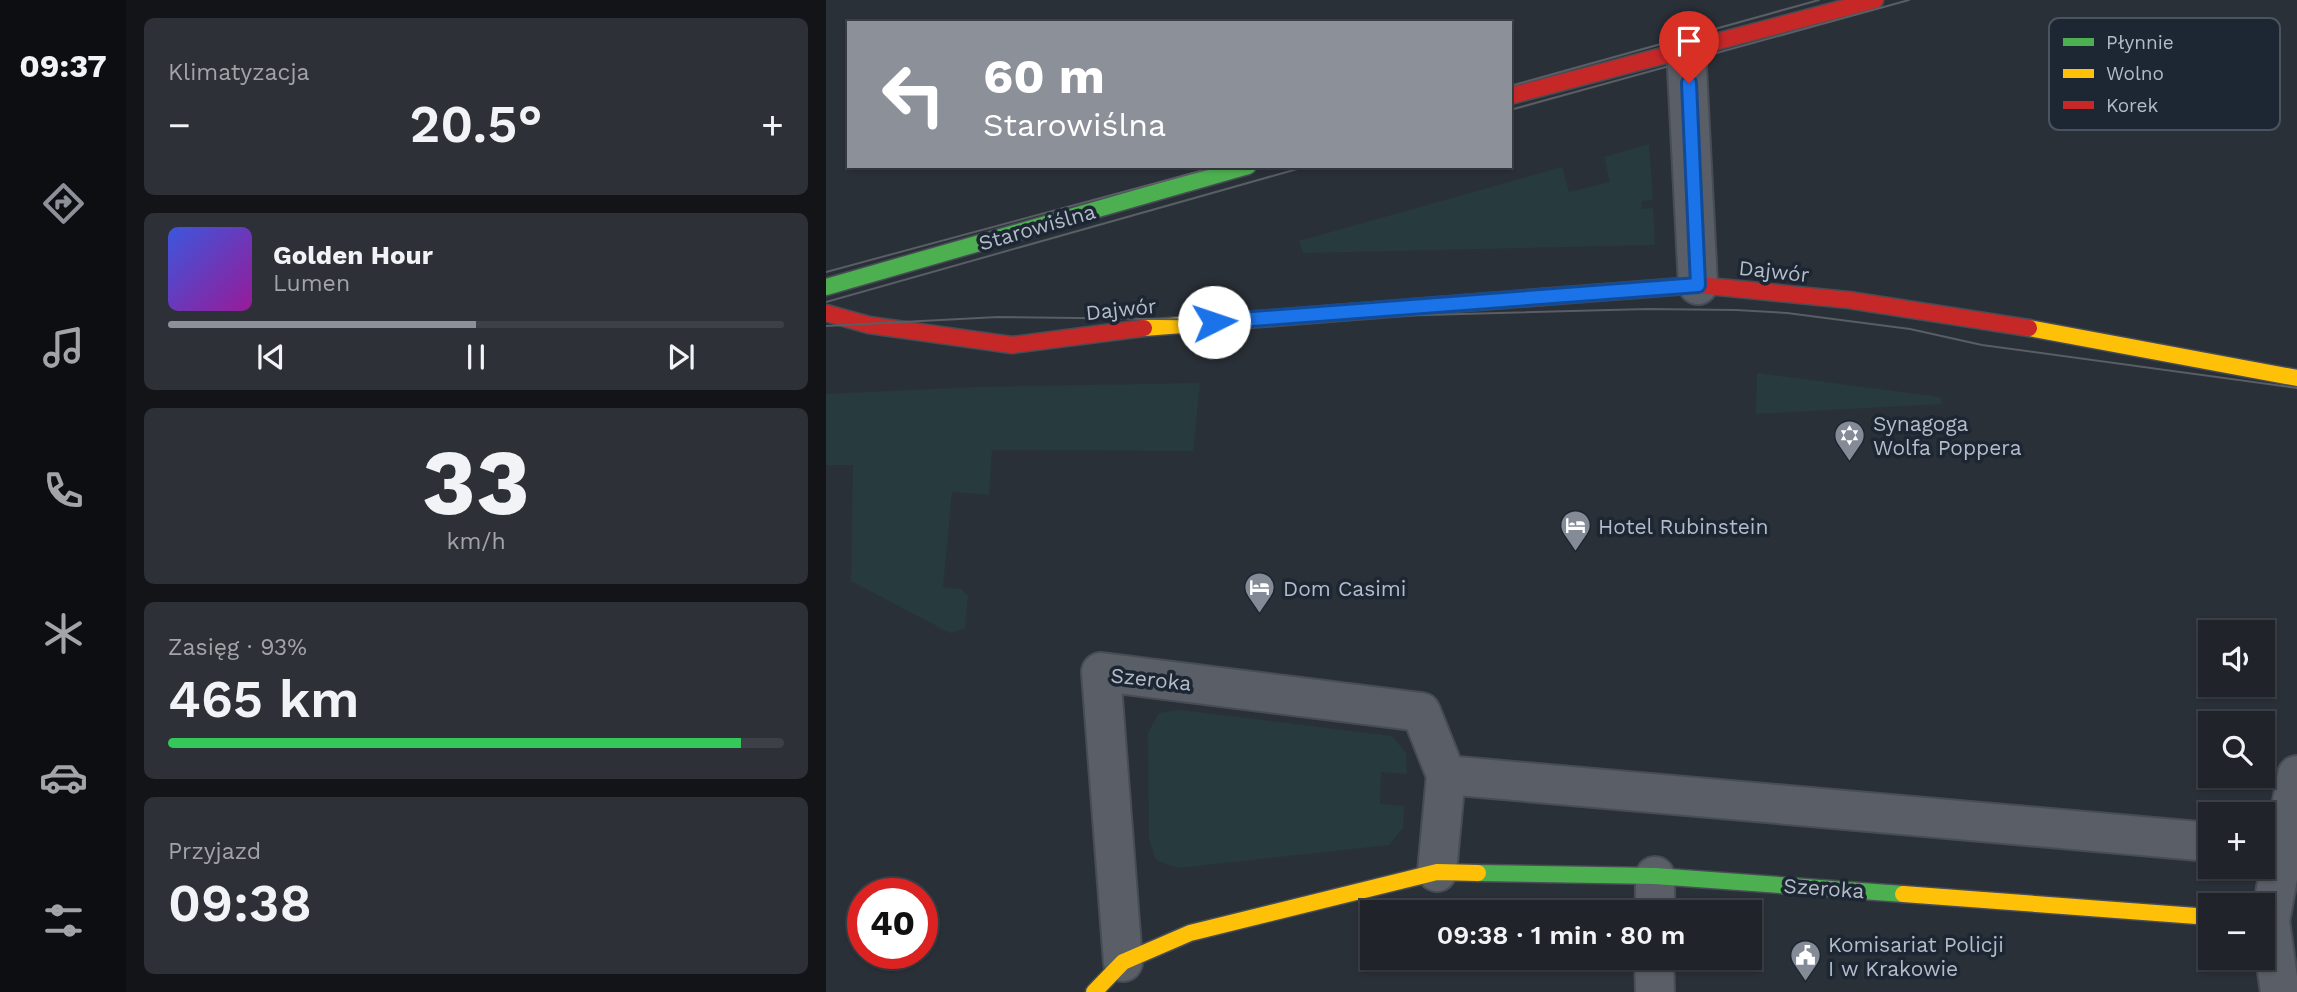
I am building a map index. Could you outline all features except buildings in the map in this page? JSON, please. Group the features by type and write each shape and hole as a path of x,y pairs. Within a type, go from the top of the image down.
{"street":[{"path":"1512,95 1836,5 1875,0"},
{"path":"1686,49 1698,285"},
{"name":"Starowiślna","path":"826,287 1241,168"},
{"name":"Dajwór","path":"826,313 869,325 1012,345 1105,331 1698,285 1769,290 1957,315 2297,377"},
{"name":"Szeroka","path":"1123,962 1101,672 1421,712 1446,775 1437,872"},
{"path":"1446,775 2198,841"},
{"path":"2275,842 2297,775"},
{"name":"Szeroka","path":"1094,992 1123,962 1190,933 1437,872 1655,894 2198,917"},
{"path":"2275,965 2280,992"},
{"path":"1654,970 1655,992"}],"green space":[{"path":"1649,144 1653,200 1641,201 1642,209 1653,208 1655,245 1303,253 1299,241 1562,167 1569,192 1610,182 1604,157"},
{"path":"1757,373 1940,397 1942,404 1756,414"},
{"path":"1200,383 1193,451 992,450 989,495 952,492 943,587 961,589 968,596 965,628 950,633 851,581 853,465 826,465 826,394 978,387"},
{"path":"1180,710 1392,736 1406,753 1407,774 1381,772 1380,804 1404,806 1403,828 1389,845 1178,868 1156,860 1149,839 1148,733 1159,713"}],"tram line":[{"path":"1512,85 1819,0"},
{"path":"1512,109 1909,0"},
{"path":"826,272 1212,168"},
{"path":"826,302 1301,168"},
{"path":"826,326 998,317 1239,320 1648,309 1736,310 1787,313 1910,329 1982,345 2297,388"}],"traffic: fast":[{"path":"826,287 1241,168"},
{"path":"1478,873 1655,876 1903,894"}],"traffic: slow":[{"path":"1144,328 1542,297"},
{"path":"2029,328 2297,378"},
{"path":"1094,992 1123,962 1190,933 1437,872 1478,873"},
{"path":"1903,894 2198,916"}],"traffic: jam":[{"path":"1512,95 1875,0"},
{"path":"1542,297 1698,285 1849,300 2029,328"},
{"path":"826,313 869,325 1012,345 1144,328"}],"place":[{"name":"Synagoga Wolfa Poppera","path":"1850,462"},
{"name":"Hotel Rubinstein","path":"1575,553"},
{"name":"Dom Casimi","path":"1260,615"},
{"name":"Komisariat Policji I w Krakowie","path":"1805,983"}],"route":[{"path":"1214,322 1698,285 1689,83"}]}
